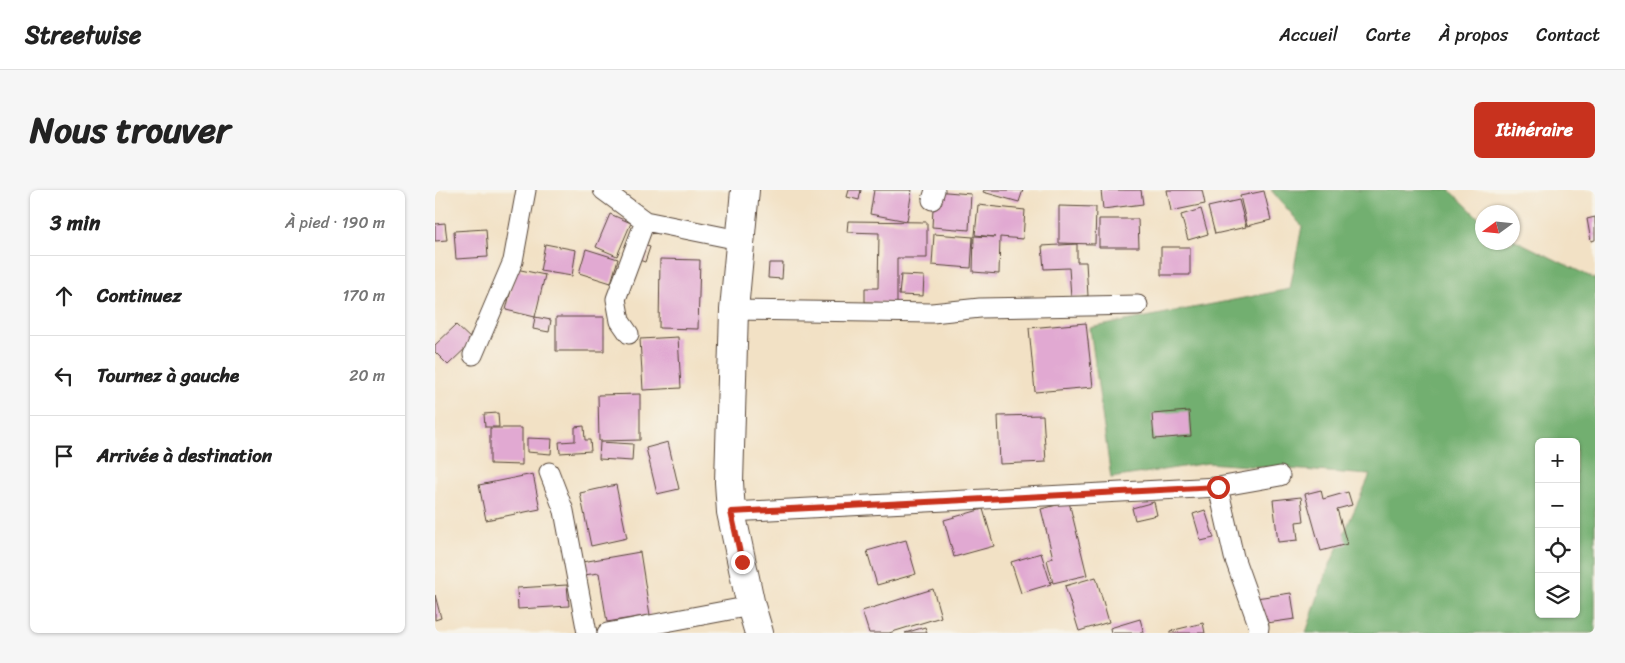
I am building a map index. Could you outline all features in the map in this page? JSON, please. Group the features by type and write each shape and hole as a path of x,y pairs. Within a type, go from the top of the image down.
{"street":[{"path":"473,355 513,261 526,190"},
{"path":"603,190 645,221 739,240"},
{"path":"745,190 734,310 729,482 731,512 751,606 759,633"},
{"path":"629,334 620,321 616,299 645,221"},
{"path":"734,310 932,313 980,308 1138,305"},
{"path":"549,472 564,511 587,633"},
{"path":"731,512 1218,487 1280,476"},
{"path":"1218,487 1234,557 1259,627 1258,633"},
{"path":"607,633 751,606"}],"green space":[{"path":"1271,190 1450,190 1475,214 1475,250 1520,250 1520,242 1595,279 1595,633 1306,633 1324,578 1370,475 1208,463 1111,478 1090,328 1290,289 1302,226"}],"building":[{"path":"849,190 861,190 859,200 847,197"},
{"path":"874,190 912,190 907,221 870,214"},
{"path":"984,190 1023,190 1019,202 983,192"},
{"path":"1101,190 1141,190 1143,204 1103,209"},
{"path":"1167,190 1202,190 1205,204 1171,211"},
{"path":"934,191 971,194 969,230 932,227"},
{"path":"1264,191 1271,220 1247,226 1240,196"},
{"path":"1239,200 1246,227 1215,234 1208,207"},
{"path":"978,205 1025,210 1023,239 1000,237 999,274 973,272 974,236 995,237 975,235"},
{"path":"1059,206 1096,207 1095,244 1059,243"},
{"path":"1201,209 1208,234 1188,240 1181,215"},
{"path":"610,214 631,223 617,256 596,247"},
{"path":"1595,217 1595,240 1591,241 1587,219"},
{"path":"1099,219 1138,219 1139,247 1099,247"},
{"path":"848,221 927,222 927,258 897,258 897,303 865,302 865,288 878,288 879,233 847,232"},
{"path":"445,223 447,240 435,241 435,224"},
{"path":"486,229 488,257 456,259 454,231"},
{"path":"934,234 973,237 971,268 932,265"},
{"path":"637,243 650,247 645,262 633,258"},
{"path":"545,244 576,250 572,276 540,271"},
{"path":"1077,244 1077,262 1086,262 1088,296 1071,297 1069,268 1044,269 1042,246"},
{"path":"1161,247 1190,247 1190,275 1161,275"},
{"path":"586,249 618,259 611,283 579,273"},
{"path":"660,259 700,260 698,329 659,328"},
{"path":"769,263 783,263 782,279 768,278"},
{"path":"516,269 545,275 535,317 506,310"},
{"path":"901,275 924,276 923,296 899,295"},
{"path":"535,317 551,320 549,332 533,329"},
{"path":"556,317 604,317 604,351 556,351"},
{"path":"1086,323 1093,387 1035,392 1029,328"},
{"path":"456,325 473,341 448,365 435,352 435,345"},
{"path":"678,337 681,388 643,390 640,339"},
{"path":"640,394 640,440 599,441 598,395"},
{"path":"1189,411 1191,436 1154,439 1152,414"},
{"path":"498,413 499,427 485,427 484,414"},
{"path":"1043,415 1046,462 1000,464 998,416"},
{"path":"584,426 585,440 590,440 591,451 560,453 559,442 575,441 575,427"},
{"path":"490,428 522,428 522,465 490,464"},
{"path":"527,438 552,439 551,454 527,452"},
{"path":"600,442 633,444 632,461 599,459"},
{"path":"668,442 679,489 657,494 646,448"},
{"path":"533,474 540,509 486,520 479,485"},
{"path":"616,485 627,538 591,546 580,493"},
{"path":"1321,490 1323,499 1348,492 1352,505 1337,509 1347,544 1321,551 1305,494"},
{"path":"1301,497 1304,521 1296,522 1298,540 1278,542 1273,500"},
{"path":"1069,502 1087,575 1053,583 1047,560 1053,558 1041,509"},
{"path":"1154,502 1157,515 1135,520 1132,508"},
{"path":"983,509 994,546 954,557 944,520"},
{"path":"1205,510 1214,538 1201,541 1193,514"},
{"path":"906,540 916,574 877,585 867,551"},
{"path":"640,552 650,615 607,622 599,573 584,575 582,562"},
{"path":"1041,553 1051,584 1021,593 1011,562"},
{"path":"1096,577 1109,622 1079,631 1065,586"},
{"path":"567,585 569,606 518,609 517,588"},
{"path":"933,589 941,617 889,633 869,633 862,611"},
{"path":"1291,593 1295,619 1260,624 1256,598"},
{"path":"435,595 441,618 435,620"},
{"path":"1140,619 1144,633 1111,633 1110,628"},
{"path":"1203,623 1205,633 1170,633 1170,631"},
{"path":"925,627 927,633 905,633"}],"route":[{"path":"742,562 731,512 1218,487"}]}
